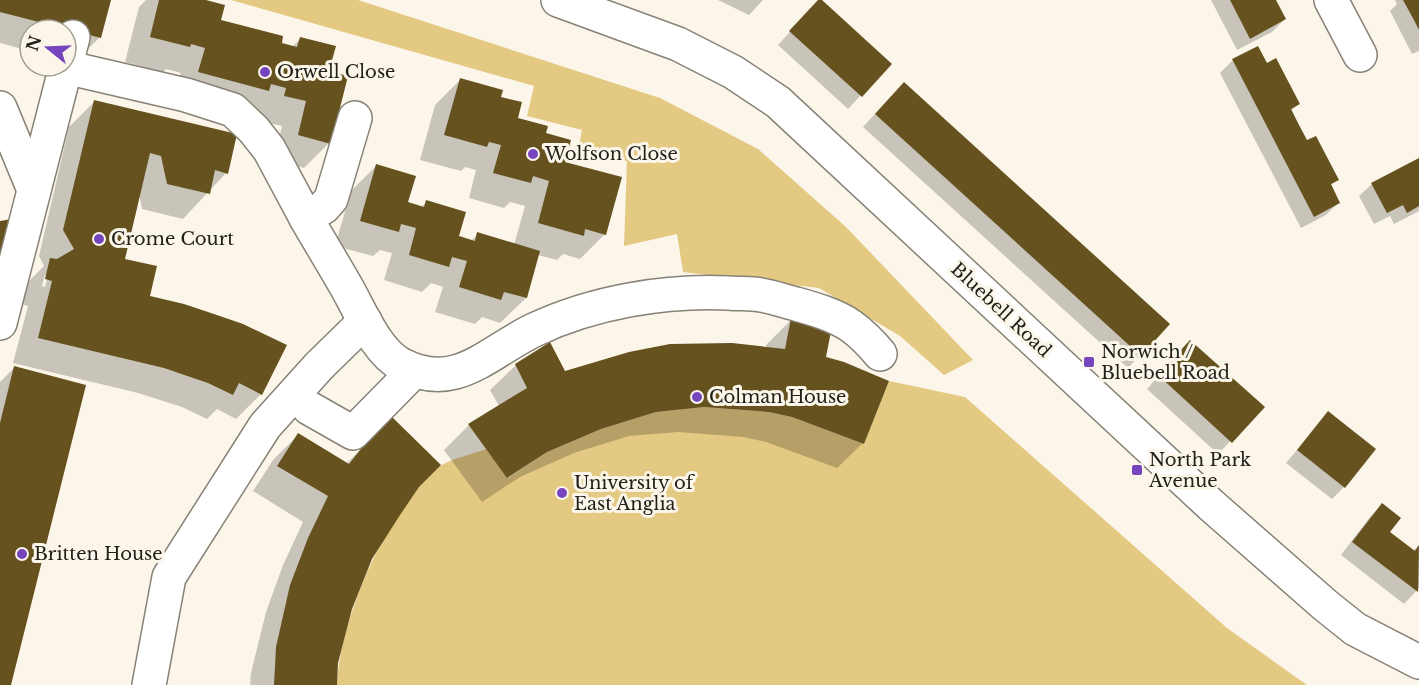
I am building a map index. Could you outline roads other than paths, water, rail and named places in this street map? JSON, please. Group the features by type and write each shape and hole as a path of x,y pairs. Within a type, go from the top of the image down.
{"street":[{"name":"Bluebell Road","path":"558,0 678,44 734,72 778,102 1211,505 1325,605 1355,629 1419,662"},
{"path":"1331,0 1360,55"},
{"path":"78,62 233,110 254,130 268,149 365,321 386,353 399,364 414,371 430,375 450,375 472,366 534,330 574,315 614,303 652,296 704,292 760,295 816,310 849,324 880,354"},
{"path":"0,323 62,78"},
{"path":"0,108 34,190"},
{"path":"306,218 324,207 331,199 355,118"},
{"path":"149,685 169,577 265,426 319,366 365,321"},
{"path":"309,408 353,433 414,371"}],"place":[{"name":"Orwell Close","path":"265,72"},
{"name":"Wolfson Close","path":"533,154"},
{"name":"Crome Court","path":"99,239"},
{"name":"Norwich / Bluebell Road","path":"1089,362"},
{"name":"Colman House","path":"697,397"},
{"name":"North Park Avenue","path":"1137,470"},
{"name":"University of East Anglia","path":"562,493"},
{"name":"Britten House","path":"22,554"}]}
